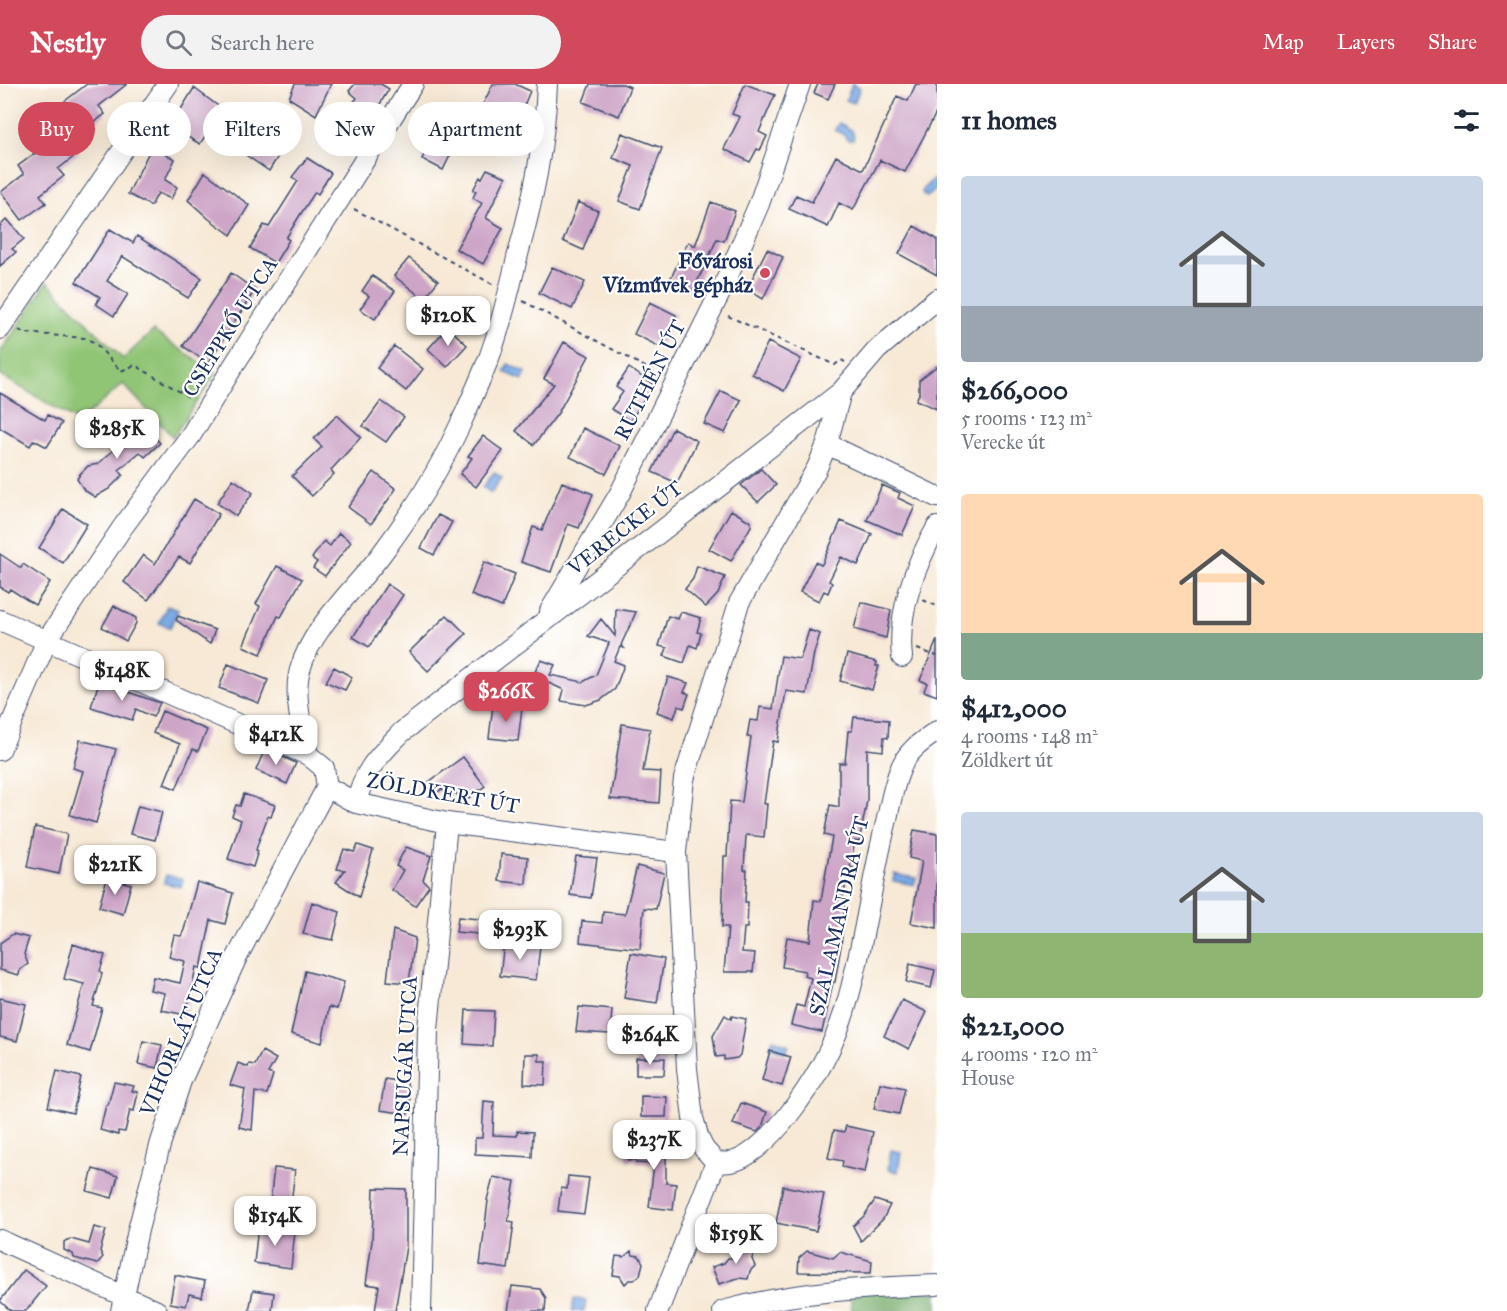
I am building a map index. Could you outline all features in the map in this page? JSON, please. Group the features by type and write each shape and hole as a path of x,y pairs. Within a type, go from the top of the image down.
{"street":[{"path":"2,326 168,84"},
{"name":"CSEPPKŐ UTCA","path":"0,750 47,640 122,528 184,445 412,84"},
{"path":"308,755 303,735 298,689 299,672 305,656 322,627 380,556 423,495 459,426 489,356 532,202 546,120 547,84"},
{"name":"RUTHÉN ÚT","path":"545,619 620,493 712,309 759,204 800,84"},
{"name":"VERECKE ÚT","path":"356,803 361,784 376,759 402,732 841,392 877,350 937,299"},
{"path":"658,1311 716,1162 704,1149 693,1118 681,964 676,852 684,779 739,603 812,479 827,444 841,392"},
{"path":"827,444 937,497"},
{"path":"902,657 900,642 909,586 925,547 937,527"},
{"path":"0,620 308,755 324,768 327,787"},
{"name":"SZALAMANDRA ÚT","path":"716,1162 732,1162 750,1153 769,1137 813,1079 834,1039 846,1006 900,768 910,752 922,740 937,731"},
{"name":"ZÖLDKERT ÚT","path":"327,787 356,803 447,823 676,852"},
{"name":"VIHORLÁT UTCA","path":"122,1304 161,1142 181,1081 236,960 327,787"},
{"name":"NAPSUGÁR UTCA","path":"422,1311 428,1030 447,823"},
{"path":"0,1240 122,1304 157,1311"},
{"path":"723,1311 782,1297 849,1289 937,1285"}],"path":[{"path":"339,200 676,383"},
{"path":"712,309 835,365"},
{"path":"2,326 24,333 84,338 95,343 121,371 135,364 207,408"}],"green space":[{"path":"47,282 123,359 153,331 216,373 173,437 123,384 79,422 0,375 0,353"},
{"path":"849,1289 937,1292 937,1311 852,1311"}],"water":[{"path":"852,84 860,88 854,103 846,100"},
{"path":"839,123 851,131 854,139 848,140 835,130"},
{"path":"932,180 937,180 937,189 927,197 922,193"},
{"path":"508,364 526,372 523,380 504,372"},
{"path":"494,472 502,478 491,493 483,487"},
{"path":"167,606 178,610 170,628 159,623"},
{"path":"894,874 916,878 914,885 893,881"},
{"path":"166,875 183,879 181,887 164,883"},
{"path":"773,1039 789,1045 786,1053 770,1047"},
{"path":"891,1150 901,1152 898,1172 888,1170"},
{"path":"574,1299 586,1300 584,1311 572,1311"}],"building":[{"path":"87,84 127,84 99,106 105,114 95,122 95,102 64,102"},
{"path":"295,84 331,84 322,102 314,102 314,114 302,106 302,102 295,102 289,98"},
{"path":"355,84 381,84 389,89 381,102 354,102 357,98 349,91"},
{"path":"493,84 515,84 530,91 525,102 484,102"},
{"path":"590,84 623,84 630,87 619,116 583,102"},
{"path":"745,84 775,95 759,132 767,136 760,150 757,149 750,162 724,149 740,117 732,114"},
{"path":"818,84 835,84 828,99 814,93"},
{"path":"916,84 937,84 937,111 905,172 880,160 853,210 839,203 828,227 789,209 796,195 812,202 836,156 863,170 897,96 908,101"},
{"path":"194,88 213,102 203,102 203,139 200,144 191,139 191,102 185,102"},
{"path":"622,133 662,148 640,209 619,201 633,166 613,158"},
{"path":"31,156 75,156 58,169 64,176 40,195 46,203 22,220 1,192 24,174 18,166"},
{"path":"147,156 168,156 175,159 165,180 177,187 171,199 158,193 151,206 128,194"},
{"path":"247,156 278,156 269,171"},
{"path":"424,156 450,156 443,170 422,159"},
{"path":"307,158 331,173 318,194 315,192 300,215 275,263 250,248 264,225 269,227 298,181 292,177"},
{"path":"487,169 506,177 486,218 503,228 483,264 456,249 482,203 473,198 476,191 473,190"},
{"path":"205,172 249,205 231,235 188,200"},
{"path":"578,202 598,211 583,250 563,241"},
{"path":"711,202 735,211 724,241 717,239 693,291 670,280 688,242 695,246"},
{"path":"7,219 24,239 12,249 16,252 0,266 0,226"},
{"path":"914,226 937,239 937,275 899,254"},
{"path":"110,229 133,243 137,236 202,278 188,298 122,256 107,281 128,294 114,316 96,304 100,297 76,282"},
{"name":"Fővárosi Vízművek gépház","path":"767,249 783,257 763,299 747,289"},
{"path":"409,258 438,281 424,299 394,276"},
{"path":"552,267 585,282 572,309 539,293"},
{"path":"231,273 255,290 208,363 183,346"},
{"path":"372,276 395,291 375,319 360,309 369,296 362,291"},
{"path":"650,302 676,315 660,347 634,334"},
{"path":"448,327 467,345 447,367 428,349"},
{"path":"564,342 589,356 558,413 534,445 516,431 554,384 544,379"},
{"path":"768,342 801,359 784,391 752,374"},
{"path":"394,346 423,369 406,391 377,368"},
{"path":"937,366 937,409 916,400 919,394 919,380"},
{"path":"629,368 654,385 630,421 611,409 623,392 616,387"},
{"path":"721,391 741,400 725,433 704,424"},
{"path":"0,393 45,420 48,415 62,423 47,447 34,440 30,446 0,428"},
{"path":"381,401 404,417 386,442 363,426"},
{"path":"337,415 361,437 331,470 334,474 312,496 292,476 322,447 314,439"},
{"path":"140,421 160,443 145,457 140,452 119,470 123,475 109,489 95,497 84,490 77,479 80,474 88,466 98,464 119,445 116,442"},
{"path":"583,428 620,446 606,474 570,457"},
{"path":"673,428 697,441 677,483 652,472"},
{"path":"483,436 503,451 476,487 460,474 472,458 468,456"},
{"path":"761,469 776,485 758,502 741,485"},
{"path":"374,472 396,489 371,524 348,507"},
{"path":"233,479 253,493 236,516 217,503"},
{"path":"562,482 593,494 579,528 568,524 551,572 521,562 533,527 542,530"},
{"path":"882,485 900,493 898,498 915,506 902,535 867,520"},
{"path":"194,499 219,514 190,563 179,557 148,600 124,582 143,555 155,564"},
{"path":"63,509 87,524 63,563 39,548"},
{"path":"731,510 751,522 751,526 731,561 709,549"},
{"path":"438,515 452,522 434,555 421,548"},
{"path":"841,521 872,534 858,565 841,557 829,581 832,583 828,593 824,591 819,601 800,592 815,562 822,564"},
{"path":"339,533 351,542 325,576 313,568 317,562 312,558 324,541 330,546"},
{"path":"0,554 21,568 23,564 50,582 35,605 10,589 8,592 0,587"},
{"path":"484,562 515,574 502,607 471,595"},
{"path":"277,566 302,579 281,617 278,616 261,654 243,646 260,606 256,604"},
{"path":"697,566 725,577 718,594 706,607 685,589 693,579"},
{"path":"387,584 403,595 369,647 353,637"},
{"path":"861,602 891,610 886,638 854,629"},
{"path":"114,606 136,618 136,623 126,641 102,627"},
{"path":"616,609 636,612 621,645 624,648 620,647 614,661 624,665 615,689 601,700 586,705 561,701 564,690 533,676 541,660 555,665 550,675 583,682 596,675 609,643 588,636 601,619 615,636"},
{"path":"681,612 701,618 697,632 701,633 697,648 690,645 684,663 664,656 667,648 659,646 668,616 678,619"},
{"path":"447,615 466,634 428,671 409,652"},
{"path":"178,616 215,630 210,644 176,620"},
{"path":"809,630 820,634 814,653 807,694 786,691 778,742 773,741 764,804 767,804 764,837 746,835 744,870 747,870 745,902 748,902 747,928 744,928 742,952 755,953 753,972 724,972 728,927 722,927 724,856 727,856 730,801 742,802 751,737 747,737 750,720 758,721 760,707 773,709 781,656 800,659"},
{"path":"937,640 937,696 924,691 927,683 920,680"},
{"path":"847,654 877,662 876,666 879,666 872,690 840,681"},
{"path":"228,664 268,680 259,703 219,688"},
{"path":"334,667 352,677 345,690 326,682"},
{"path":"668,677 688,683 684,692 689,694 684,708 678,706 674,718 657,712"},
{"path":"99,682 160,703 153,717 136,709 132,720 91,707"},
{"path":"493,705 522,708 518,741 489,738"},
{"path":"162,711 207,730 198,751 193,749 176,789 164,784 180,744 153,733"},
{"path":"854,717 889,720 888,738 884,737 883,751 867,749 867,801 859,842 855,841 850,867 855,868 853,879 847,878 842,903 845,903 841,946 835,982 833,982 822,1032 791,1025 796,1005 804,1007 811,978 804,976 805,971 782,967 787,937 810,941 814,900 821,901 832,837 824,835 830,805 839,807 839,763 845,763 848,731 852,731"},
{"path":"622,724 650,729 643,771 661,772 659,803 610,799"},
{"path":"80,740 116,749 96,823 70,815 83,771 73,768"},
{"path":"265,749 296,763 287,784 256,770"},
{"path":"463,757 485,786 463,802 455,792 448,797 442,789 434,795 426,784"},
{"path":"244,794 275,805 271,817 268,816 258,843 253,867 228,859 241,820 232,816 236,805 240,806"},
{"path":"138,806 162,812 155,840 130,834"},
{"path":"35,827 67,834 59,874 27,867"},
{"path":"914,830 937,834 937,928 911,923 922,861 909,858"},
{"path":"358,845 373,850 359,897 336,882 345,870 337,869 344,849 354,852"},
{"path":"406,847 431,856 423,880 429,886 415,906 392,890 403,870 396,866"},
{"path":"501,854 528,857 526,884 499,881"},
{"path":"576,856 597,858 591,898 570,895"},
{"path":"637,866 664,873 656,909 644,908 640,949 580,942 582,921 602,923 603,912 625,914"},
{"path":"107,878 131,884 123,914 99,907"},
{"path":"197,882 233,893 225,924 211,920 201,968 196,967 186,1015 161,1010 165,993 150,990 153,977 180,983 185,961 169,957 174,935 181,936 184,930"},
{"path":"312,902 340,912 333,940 303,934"},
{"path":"458,917 490,920 489,935 456,932"},
{"path":"393,930 415,938 409,983 387,981"},
{"path":"13,934 29,938 24,954 28,964 20,970 19,975 0,970 0,943"},
{"path":"504,942 540,946 536,980 500,976"},
{"path":"73,944 105,955 93,1006 102,1008 90,1052 67,1045 84,984 64,979"},
{"path":"631,953 664,959 657,1003 624,998"},
{"path":"910,964 935,970 931,988 906,982"},
{"path":"305,971 344,982 337,1009 329,1007 322,1043 291,1034"},
{"path":"0,998 26,1004 17,1041 0,1037"},
{"path":"902,1000 927,1012 909,1049 884,1036"},
{"path":"579,1007 612,1010 610,1034 576,1032"},
{"path":"466,1010 494,1011 492,1046 464,1044"},
{"path":"725,1015 731,1019 732,1016 746,1019 740,1055 737,1058 724,1060 724,1056 716,1057 713,1036"},
{"path":"654,1022 672,1022 673,1049 655,1050"},
{"path":"143,1041 162,1045 157,1068 138,1064"},
{"path":"262,1051 276,1059 268,1073 273,1075 267,1094 255,1092 252,1130 239,1127 245,1089 230,1085 238,1063 248,1067 249,1064 255,1065"},
{"path":"770,1051 791,1057 782,1086 762,1080"},
{"path":"525,1054 539,1054 539,1061 546,1061 545,1085 524,1084"},
{"path":"636,1058 665,1058 664,1075 636,1075"},
{"path":"57,1071 81,1077 73,1113 48,1107"},
{"path":"385,1079 407,1083 410,1099 408,1114 380,1110"},
{"path":"114,1082 134,1086 132,1091 138,1092 134,1111 130,1110 125,1132 118,1131 118,1135 100,1130"},
{"path":"880,1083 905,1088 899,1114 874,1109"},
{"path":"641,1096 667,1097 666,1117 641,1117"},
{"path":"484,1101 494,1102 493,1135 517,1136 517,1131 533,1132 532,1157 475,1154 475,1138 482,1138"},
{"path":"741,1103 767,1112 762,1127 757,1132 733,1124"},
{"path":"846,1126 873,1132 865,1172 842,1167 843,1161 828,1158 834,1130 844,1132"},
{"path":"650,1139 649,1144 666,1146 666,1183 676,1184 673,1210 649,1207 654,1164 636,1163 636,1159 628,1161 623,1142"},
{"path":"274,1168 295,1170 291,1204 270,1202"},
{"path":"93,1169 118,1176 112,1198 87,1191"},
{"path":"568,1176 589,1178 584,1214 558,1211 561,1188 567,1189"},
{"path":"493,1177 515,1181 508,1221 514,1222 508,1269 480,1265 487,1200"},
{"path":"783,1186 824,1194 816,1231 776,1223"},
{"path":"374,1188 406,1189 406,1247 395,1311 375,1311 379,1286 366,1284 372,1241"},
{"path":"875,1200 890,1205 883,1219 861,1241 853,1226 864,1216"},
{"path":"258,1226 295,1231 291,1268 254,1263"},
{"path":"94,1227 106,1230 100,1251 103,1257 97,1264 74,1258 73,1254 64,1250 64,1242 71,1239 89,1244"},
{"path":"738,1242 755,1245 752,1259 755,1266 750,1271 748,1279 738,1278 719,1284 712,1267 724,1263 728,1258 736,1258"},
{"path":"631,1251 633,1255 639,1256 643,1263 640,1275 625,1284 620,1276 613,1275 616,1256 624,1257"},
{"path":"807,1251 833,1258 840,1252 872,1261 871,1273 798,1272 799,1258"},
{"path":"24,1270 46,1286 26,1311 11,1311 0,1301"},
{"path":"175,1275 205,1281 202,1297 189,1294 186,1306 170,1303"},
{"path":"512,1286 540,1289 546,1298 545,1311 508,1311"},
{"path":"253,1290 274,1293 272,1311 249,1311"}],"place":[{"name":"Fővárosi Vízművek gépház","path":"765,273"}]}
